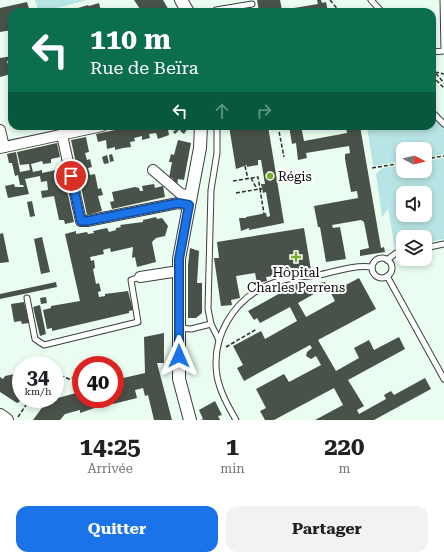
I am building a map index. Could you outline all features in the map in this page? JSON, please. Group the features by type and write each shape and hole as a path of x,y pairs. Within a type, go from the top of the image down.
{"street":[{"path":"0,130 2,148 84,130"},
{"path":"190,420 180,379 179,271 180,249 200,148 201,130"},
{"path":"62,135 81,221 190,200"},
{"path":"153,170 190,200"},
{"path":"140,277 179,271"},
{"path":"0,415 7,420"}],"lane":[{"path":"371,0 378,8"},
{"path":"436,52 444,52 443,0"},
{"path":"228,8 252,4"},
{"path":"436,116 444,124"},
{"path":"217,130 217,153 211,197 208,309 211,324 219,340"},
{"path":"432,247 444,244"},
{"path":"387,260 392,255 396,254"},
{"path":"372,267 378,259 387,260"},
{"path":"387,260 392,268 387,276"},
{"path":"236,420 226,401 217,376 217,350 219,340 228,319 240,304 252,294 268,285 358,266 372,267"},
{"path":"372,267 378,276 387,276"},
{"path":"387,276 444,379"},
{"path":"27,298 35,339 44,345 138,322 131,280 140,277"},
{"path":"179,328 191,329 211,324"}],"path":[{"path":"330,0 337,8"},
{"path":"436,73 444,83"},
{"path":"436,80 444,88"},
{"path":"279,130 284,157"},
{"path":"432,158 444,156"},
{"path":"372,168 396,164"},
{"path":"245,166 248,179"},
{"path":"233,181 258,177 264,214"},
{"path":"251,178 257,190"},
{"path":"236,193 261,189"},
{"path":"222,349 257,329"},
{"path":"16,420 24,408"}],"shaded area":[{"path":"35,0 87,0 57,8 38,8"},
{"path":"436,120 444,129 444,154 432,157 432,142 396,142 396,162 373,166 368,130 436,130"},
{"path":"444,158 444,239 432,242 432,230 396,230 395,249 388,209 382,217 376,174 382,168 396,166 396,178 432,178 432,160"}],"building":[{"path":"134,0 163,0 168,8 139,8"},
{"path":"257,0 280,0 282,8 258,8"},
{"path":"317,0 321,0 322,3 326,2 327,8 294,8 318,4"},
{"path":"27,2 29,8 8,8 8,31 0,32 0,8"},
{"path":"99,3 100,8 78,8"},
{"path":"8,57 8,75 0,77 0,58"},
{"path":"115,130 168,130 169,135 158,139 156,133 149,134 150,138 142,140 142,136 134,138 135,141 130,142 131,147 115,150 115,147 107,149 106,140 98,142 96,134"},
{"path":"175,130 179,130 175,134 173,132"},
{"path":"181,130 187,130 184,134 180,131"},
{"name":"Régis","path":"230,130 269,130 284,223 249,230 249,228 241,231 239,218 246,218 266,213 267,217 270,216 266,192 263,193 261,184 265,184 261,160 258,160 258,165 247,167 247,165 236,169"},
{"path":"290,130 302,130 304,141 347,133 347,130 361,130 381,248 384,247 385,252 360,256 360,250 369,248 364,222 361,220 332,225 333,228 340,227 346,259 326,262 320,227 318,227 314,206 358,198 357,191 351,192 345,159 345,154 350,153 349,146 306,153 307,158 298,160 296,143 292,144"},
{"path":"86,137 89,152 85,153 87,160 90,159 92,167 88,168 90,175 95,174 98,189 101,188 103,195 98,196 102,211 87,215 71,140"},
{"path":"178,140 191,143 184,180 178,179 177,185 172,183 173,178 169,178 172,162 169,162 171,154 174,155"},
{"path":"57,143 60,157 51,159 51,163 43,164 42,161 31,164 33,172 42,170 42,173 56,170 56,173 63,172 74,222 65,224 64,220 59,220 54,196 42,198 41,191 48,190 47,181 41,182 40,176 25,179 29,194 8,198 5,186 14,184 15,187 24,187 23,185 20,185 18,175 15,176 12,163 9,163 7,154 16,152 20,172 30,170 29,164 20,165 17,152"},
{"path":"112,154 114,161 110,162 109,155"},
{"path":"107,155 109,163 104,164 102,157"},
{"path":"154,184 155,188 163,186 165,197 112,209 110,202 114,201 112,192 135,187 139,188 140,191 143,191 142,186"},
{"path":"32,201 35,216 30,217 27,202"},
{"path":"156,217 157,219 162,218 168,226 165,236 156,238 152,242 156,262 137,267 135,257 132,258 133,247 111,252 110,248 103,250 104,254 90,257 91,261 94,260 95,268 93,269 96,284 99,283 101,291 98,292 99,297 105,296 105,294 128,291 133,310 129,311 129,313 52,331 52,328 47,329 43,310 51,308 51,306 80,301 65,234 76,231 76,234 87,232 88,234 94,233 93,231 107,228 109,232 121,227 120,225 143,222 143,220"},
{"path":"304,228 311,270 266,277 267,281 257,283 255,273 236,276 240,298 231,300 232,305 221,306 214,258 219,258 217,242"},
{"path":"3,233 9,262 0,263 0,234"},
{"path":"42,237 50,272 41,274 34,239"},
{"path":"190,248 199,251 197,283 202,283 202,313 196,318 188,318 188,265"},
{"path":"359,278 376,309 318,340 336,371 359,358 354,348 369,340 374,350 399,337 405,349 348,380 364,406 357,410 359,414 386,399 384,395 391,391 394,395 425,378 431,389 374,420 315,420 343,405 334,388 274,420 265,420 260,411 266,408 256,389 284,374 289,382 321,365 316,356 311,359 306,356 307,352 312,348 310,345 244,381 237,368 243,365 233,346 261,331 265,339 297,321 290,307 260,323 257,318 254,320 248,311 300,282 302,286 325,282 328,286 298,303 306,317 335,301 331,293"},
{"path":"56,282 57,287 0,299 0,294"},
{"path":"46,297 47,303 41,304 40,298"},
{"path":"24,302 29,323 22,324 21,321 14,322 11,304"},
{"path":"40,305 46,334 40,336 33,307"},
{"path":"164,333 164,363 157,363 172,420 154,420 148,395 145,396 143,388 135,390 137,398 124,401 124,378 145,373 144,337"},
{"path":"12,375 12,400 0,392 0,377 3,379 5,376"},
{"path":"72,394 72,408 95,408 80,413 80,410 65,414 60,420 33,420 42,408 64,408 64,396"},
{"path":"215,401 222,415 218,416 220,420 201,420 203,419 199,410"}],"place":[{"name":"Régis","path":"270,176"},
{"name":"Hôpital Charles Perrens","path":"296,257"}],"route":[{"path":"71,176 81,221 178,203 189,205 179,259 179,356"}]}
